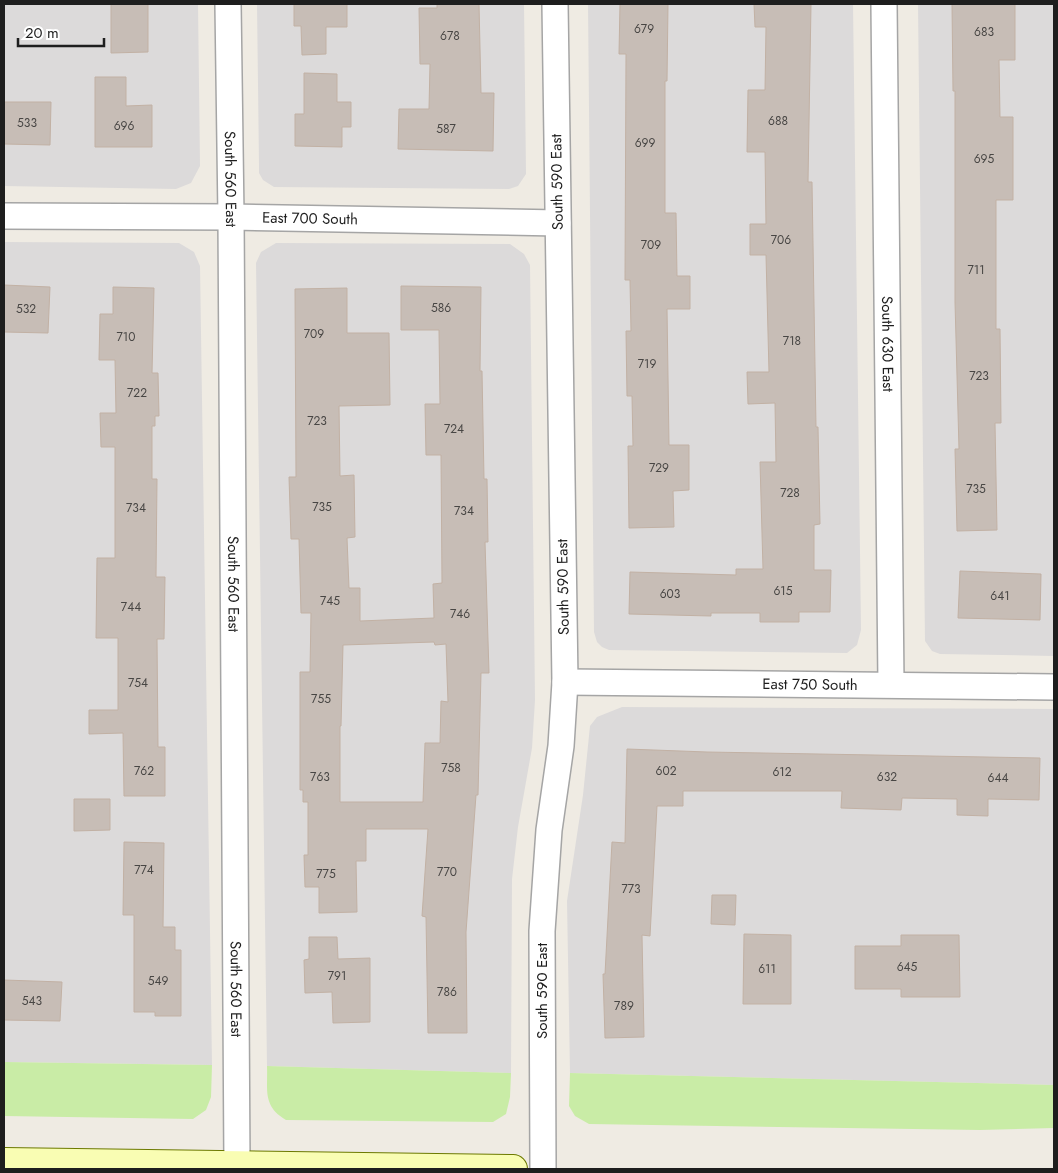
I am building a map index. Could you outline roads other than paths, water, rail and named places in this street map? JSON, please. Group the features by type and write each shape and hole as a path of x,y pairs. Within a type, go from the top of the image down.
{"main road":[{"path":"4,1162 512,1169"}],"street":[{"name":"South 560 East","path":"228,4 237,1165"},
{"name":"South 590 East","path":"543,1169 542,931 549,830 561,746 565,682 556,4"},
{"name":"South 630 East","path":"884,4 891,684"},
{"name":"East 700 South","path":"4,216 231,217 558,223"},
{"name":"East 750 South","path":"565,682 1054,687"}]}
